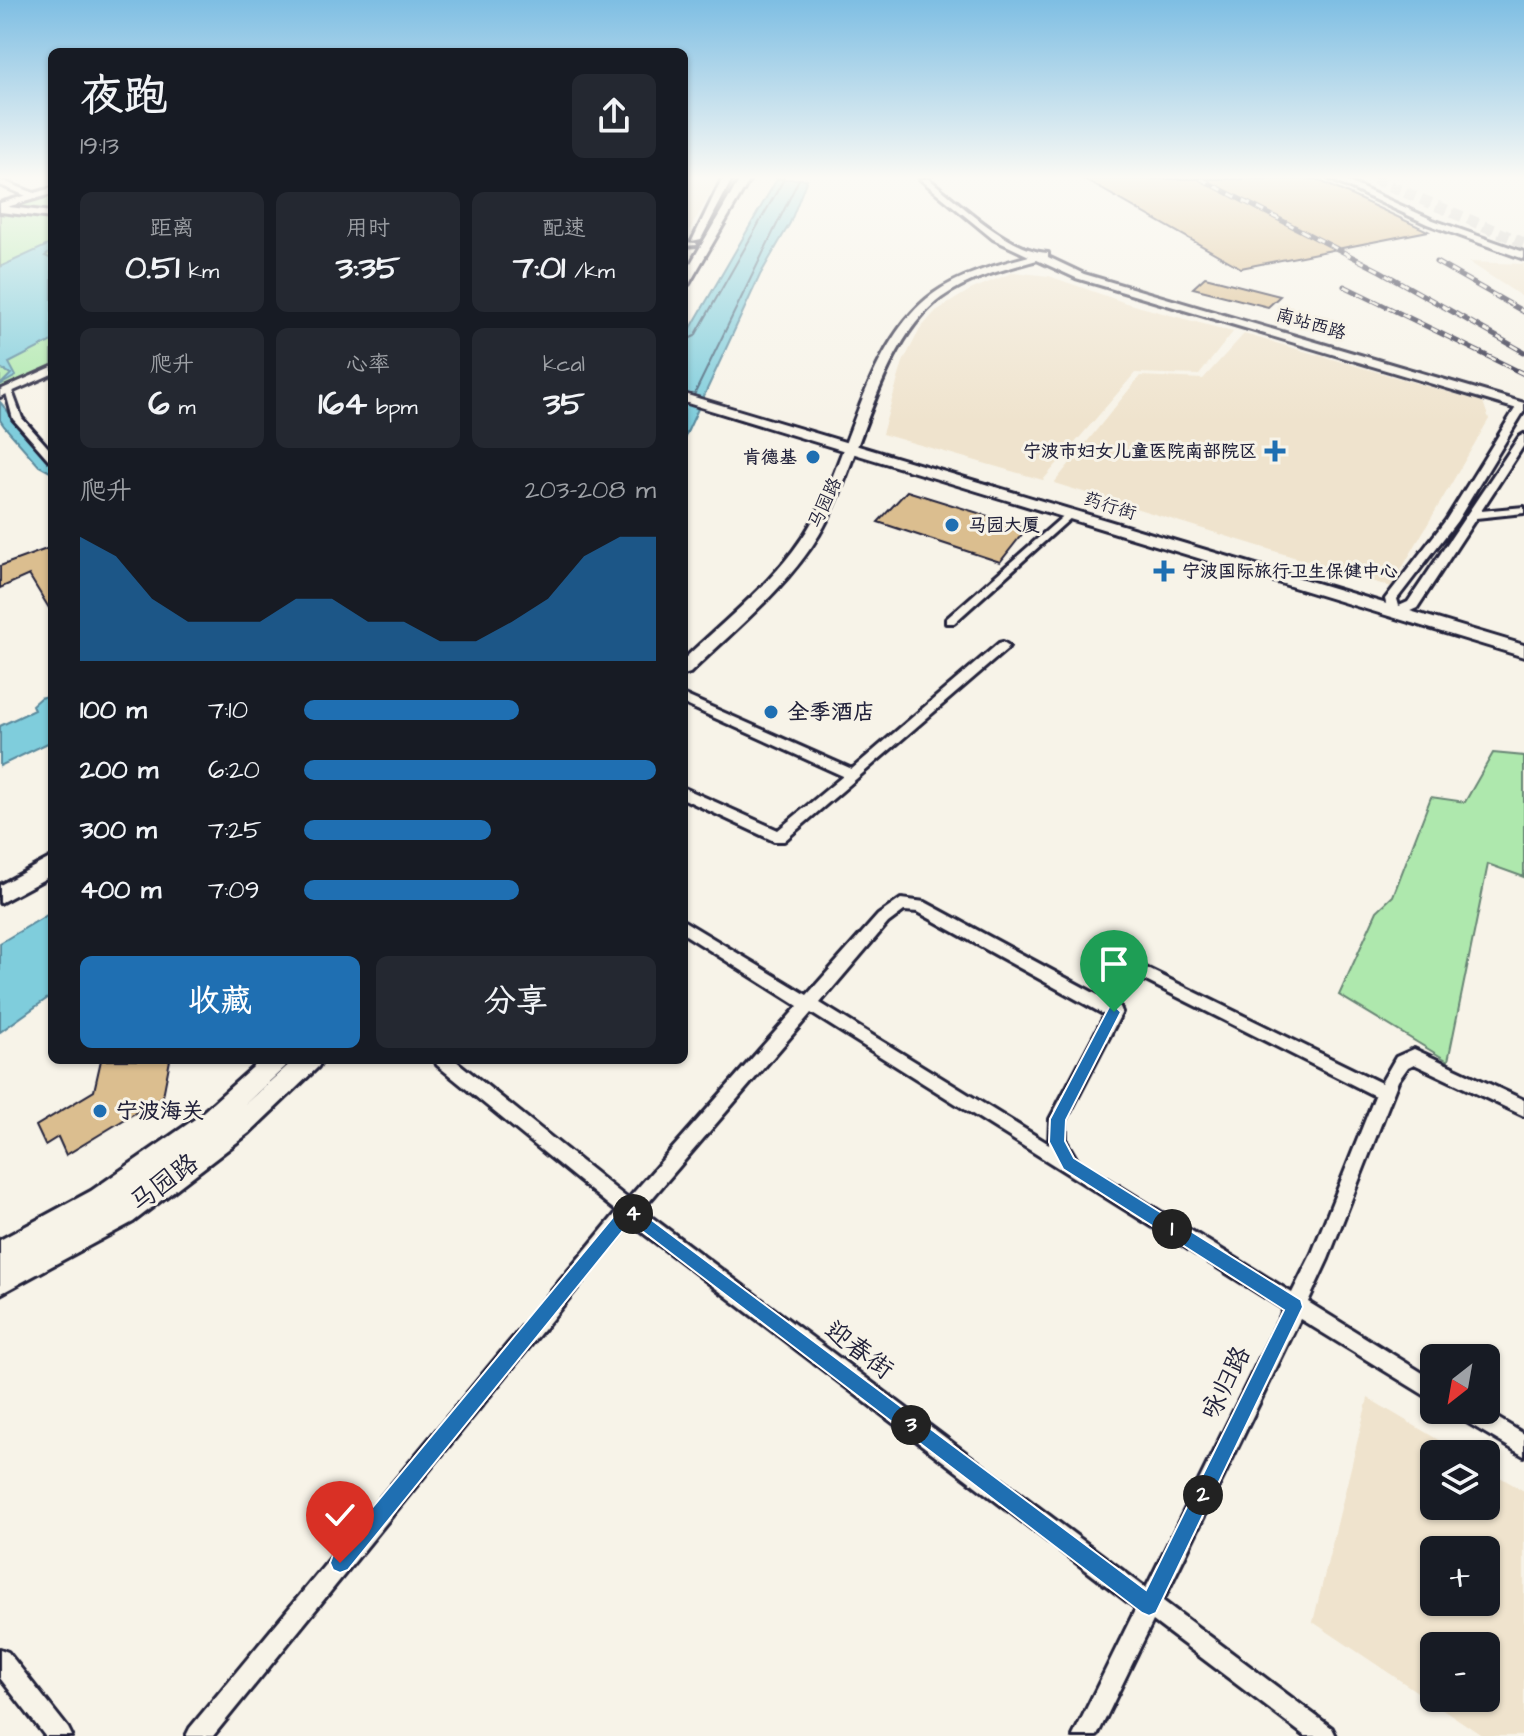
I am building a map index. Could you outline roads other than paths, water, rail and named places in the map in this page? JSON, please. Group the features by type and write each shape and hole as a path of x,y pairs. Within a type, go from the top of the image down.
{"main road":[{"name":"马园路","path":"688,665 800,550 819,523 896,348 921,310 937,296 1021,260"},
{"name":"南站西路","path":"1054,260 1107,284 1523,406"},
{"name":"南站西路","path":"1059,260 1102,275 1296,326"},
{"path":"1489,382 1523,406"},
{"name":"药行街","path":"688,392 725,407"},
{"name":"药行街","path":"688,399 852,444 1519,644"},
{"name":"药行街","path":"852,444 1069,514 1393,606 1413,605 1519,644"},
{"path":"0,895 48,867"},
{"name":"马园路","path":"0,1254 113,1191 204,1127 273,1064"},
{"name":"马园路","path":"0,1281 124,1213 240,1125 306,1064"}],"street":[{"path":"48,372 3,393 18,419 48,453"},
{"path":"1393,606 1523,406"},
{"path":"1413,605 1476,515 1524,437"},
{"path":"1484,501 1512,502 1524,497"},
{"path":"1476,515 1524,510"},
{"path":"950,621 1069,514"},
{"path":"688,795 779,837 1003,646"},
{"path":"688,701 853,775"},
{"path":"198,1736 629,1211 883,919 901,905 920,906 956,923 1114,1012 1058,1119 1057,1142 1069,1163"},
{"path":"688,929 1420,1383"},
{"path":"1139,971 1385,1093"},
{"name":"咏归路","path":"1085,1736 1319,1259 1385,1093 1402,1062 1414,1056 1524,1108"},
{"name":"迎春街","path":"448,1064 629,1211 1324,1736"},
{"path":"1488,1424 1524,1446"},
{"path":"0,1660 60,1736"}],"water":[{"path":"15,260 48,260 48,343 9,363 16,376 0,385 11,374 0,368 0,267"},
{"path":"730,260 769,260 688,430 688,333"},
{"path":"0,402 48,459 48,471 39,466 0,420"},
{"path":"48,696 48,743 0,766 0,726 34,710 32,705"},
{"path":"48,914 48,998 0,1032 0,943"}],"railway":[{"path":"1359,260 1524,352"},
{"path":"1436,262 1524,312"},
{"path":"1344,286 1524,374"}],"place":[{"name":"宁波市妇女儿童医院南部院区","path":"1275,451"},
{"name":"肯德基","path":"813,457"},
{"name":"马园大厦","path":"952,525"},
{"name":"宁波国际旅行卫生保健中心","path":"1164,571"},
{"name":"全季酒店","path":"771,712"},
{"name":"宁波海关","path":"100,1111"}]}
